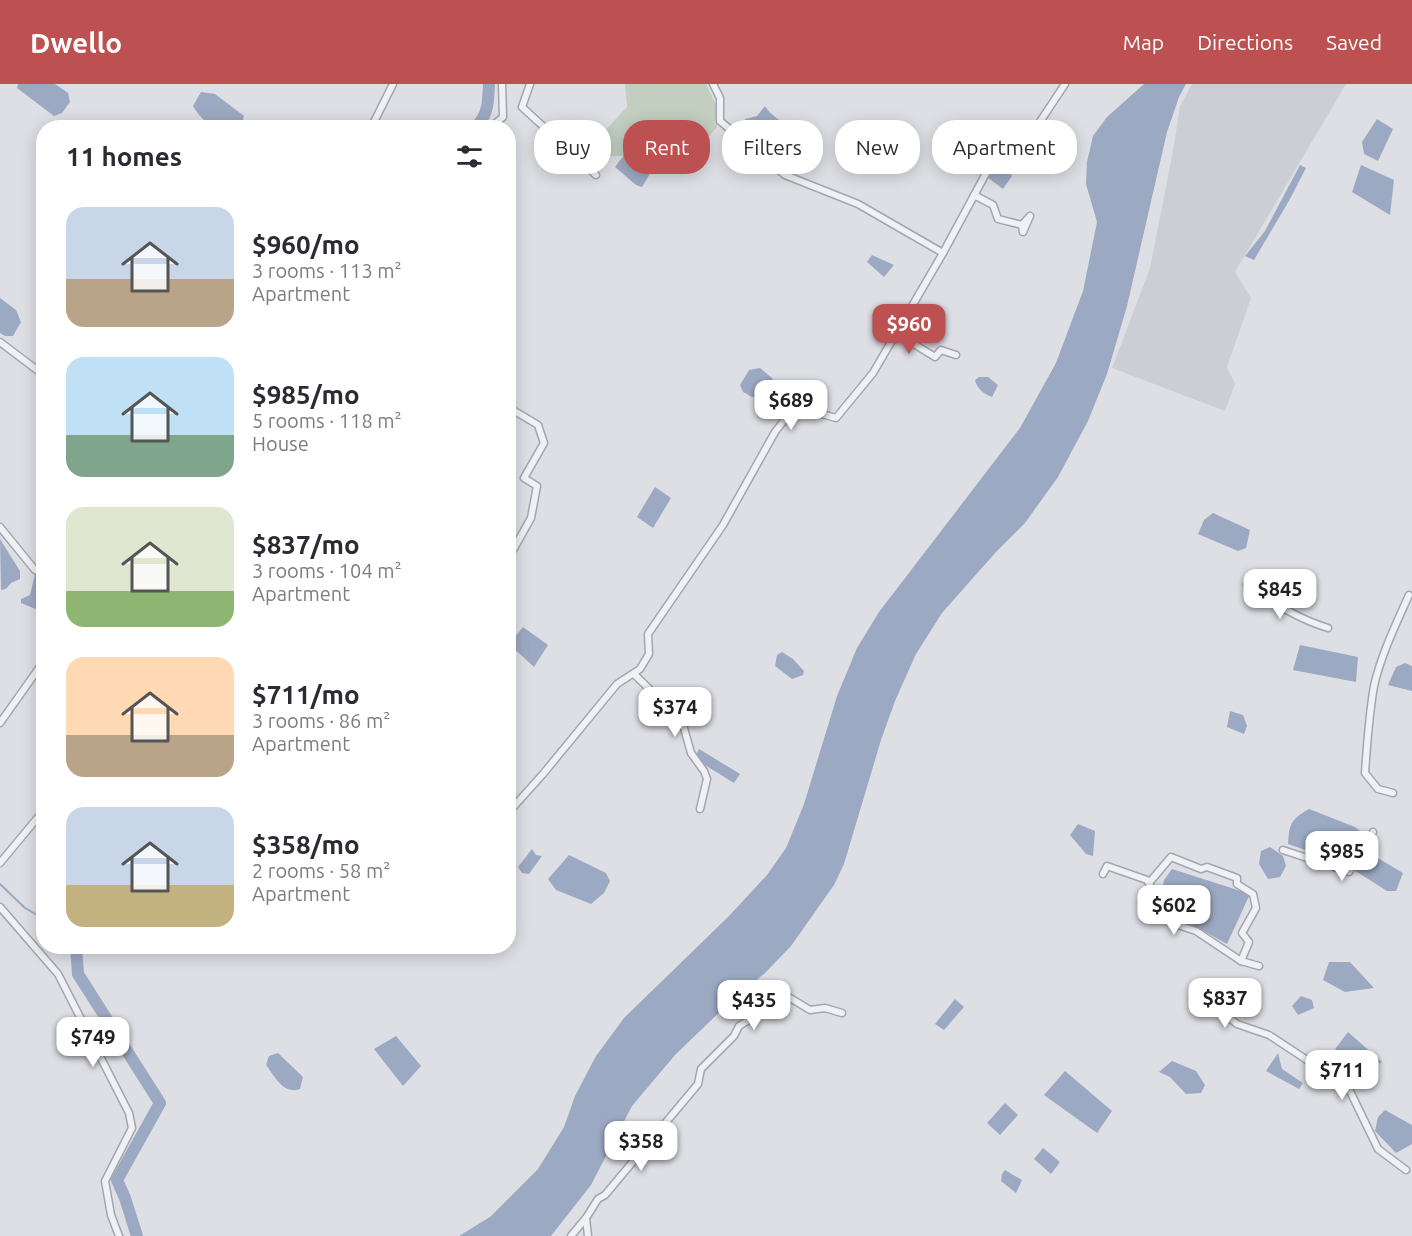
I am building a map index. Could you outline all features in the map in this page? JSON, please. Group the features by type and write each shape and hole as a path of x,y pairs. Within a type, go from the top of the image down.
{"street":[{"path":"375,120 393,84"},
{"path":"499,120 503,117 502,84"},
{"path":"530,84 522,107 596,175"},
{"path":"712,84 720,98 720,121 785,175 858,204 943,253"},
{"path":"516,804 617,684 634,674 648,656 648,634 723,525 775,432 799,403 806,404 818,413 832,418 840,416 873,374 991,164 1014,161 1035,136 1065,84"},
{"path":"974,195 993,206 998,219 1022,225"},
{"path":"896,333 935,357 941,350 956,355"},
{"path":"0,342 36,369"},
{"path":"516,412 538,424 544,443 524,478 537,486 531,518 516,545"},
{"path":"0,527 36,571"},
{"path":"1246,585 1297,616 1328,628"},
{"path":"1393,793 1378,789 1365,773 1368,724 1375,683 1395,625 1409,595"},
{"path":"0,723 36,673"},
{"path":"634,674 682,721 691,753 707,779 700,809"},
{"path":"1,858 36,819"},
{"path":"1282,849 1349,872 1373,832"},
{"path":"1241,961 1249,942 1242,933 1256,908 1253,894 1237,884 1237,878 1207,867 1201,869 1171,857 1149,883 1146,901 1167,918 1196,931 1241,961 1259,966"},
{"path":"1103,874 1107,866 1149,883"},
{"path":"0,907 36,949"},
{"path":"41,954 58,974 129,1113 132,1128 105,1181 111,1215 119,1236"},
{"path":"571,1236 598,1199 605,1195 643,1152 698,1084 701,1069 734,1036 739,1026 754,1017 777,990 810,1010 825,1008 842,1013"},
{"path":"1193,998 1208,1007 1217,1008 1237,1024 1269,1035 1348,1087 1378,1149 1406,1170"},
{"path":"586,1218 588,1236"}],"shaded area":[{"path":"1192,84 1346,84 1235,272 1251,298 1227,367 1235,384 1225,411 1112,368 1150,268 1180,106"}],"green space":[{"path":"625,84 706,84 716,105 717,127 710,135 710,120 623,120 623,156 611,156 611,124 627,107"}],"water":[{"path":"18,84 55,84 68,93 70,102 62,113 54,116 17,88"},
{"path":"1144,84 1186,84 1167,132 1127,306 1107,374 1088,421 1058,477 1025,523 942,613 916,654 881,740 844,864 834,885 791,946 765,973 729,1003 675,1055 632,1106 591,1185 551,1236 459,1236 490,1217 538,1169 564,1127 575,1096 596,1056 624,1018 729,916 767,875 786,848 804,804 837,696 857,648 879,612 1020,428 1056,363 1083,291 1097,222 1086,184 1087,162 1093,136 1107,117"},
{"path":"201,92 215,94 244,116 243,120 204,120 193,106"},
{"path":"765,106 780,120 745,120 757,116"},
{"path":"1377,119 1393,129 1378,161 1364,154 1362,142"},
{"path":"623,157 623,174 615,167"},
{"path":"1300,165 1306,168 1254,260 1245,256 1265,231"},
{"path":"1361,165 1394,180 1390,215 1352,192"},
{"path":"623,174 650,174 642,187"},
{"path":"988,174 1011,174 1012,176 1003,189 987,177"},
{"path":"872,255 894,265 884,277 867,262"},
{"path":"0,298 16,310 21,322 13,336 0,333"},
{"path":"760,368 772,378 778,391 773,397 752,397 743,392 740,385 749,370"},
{"path":"979,377 988,377 998,385 992,397 977,386 975,380"},
{"path":"655,487 671,498 653,528 637,517"},
{"path":"1213,513 1250,530 1246,548 1238,551 1198,534 1204,520"},
{"path":"0,539 20,571 20,579 1,590"},
{"path":"35,574 36,609 21,603 21,599 30,595"},
{"path":"523,627 548,645 534,667 516,650 516,636"},
{"path":"1300,645 1358,657 1356,682 1293,670"},
{"path":"782,652 793,659 804,671 803,675 792,679 775,666 777,655"},
{"path":"1405,663 1412,666 1412,691 1388,685 1396,667"},
{"path":"1230,711 1243,715 1247,726 1244,734 1227,727"},
{"path":"699,749 740,774 734,783 700,762 696,755"},
{"path":"1309,809 1355,827 1365,835 1349,865 1288,844 1292,823"},
{"path":"1078,824 1095,831 1093,856 1086,854 1070,835"},
{"path":"1270,847 1283,856 1286,866 1280,877 1268,879 1259,864 1261,851"},
{"path":"532,849 536,855 542,856 529,874 522,873 518,867"},
{"path":"1366,851 1403,873 1396,891 1387,891 1354,870"},
{"path":"569,855 606,873 610,881 604,893 591,904 556,890 548,879"},
{"path":"1172,869 1250,894 1227,944 1159,906 1164,880"},
{"path":"1329,962 1350,962 1374,988 1345,992 1323,980"},
{"path":"1301,996 1312,1000 1314,1008 1298,1015 1292,1006"},
{"path":"955,999 964,1007 944,1030 935,1024"},
{"path":"1348,1032 1382,1062 1357,1074 1335,1049"},
{"path":"396,1036 421,1066 403,1086 374,1049"},
{"path":"278,1053 303,1077 300,1089 285,1087 266,1065 269,1056"},
{"path":"1278,1053 1282,1069 1303,1083 1299,1089 1266,1071"},
{"path":"1172,1061 1196,1071 1205,1085 1201,1093 1186,1094 1170,1077 1159,1072"},
{"path":"1065,1071 1112,1111 1097,1133 1044,1095"},
{"path":"1005,1103 1018,1115 1000,1135 987,1123"},
{"path":"1385,1110 1412,1125 1412,1144 1396,1153 1375,1131 1378,1117"},
{"path":"1043,1148 1060,1162 1051,1174 1034,1159"},
{"path":"1005,1170 1022,1180 1016,1193 1001,1181"}],"waterway":[{"path":"482,120 488,102 489,84"},
{"path":"0,884 25,908 36,914"},
{"path":"77,954 78,974 160,1103 117,1180 137,1236"}]}
